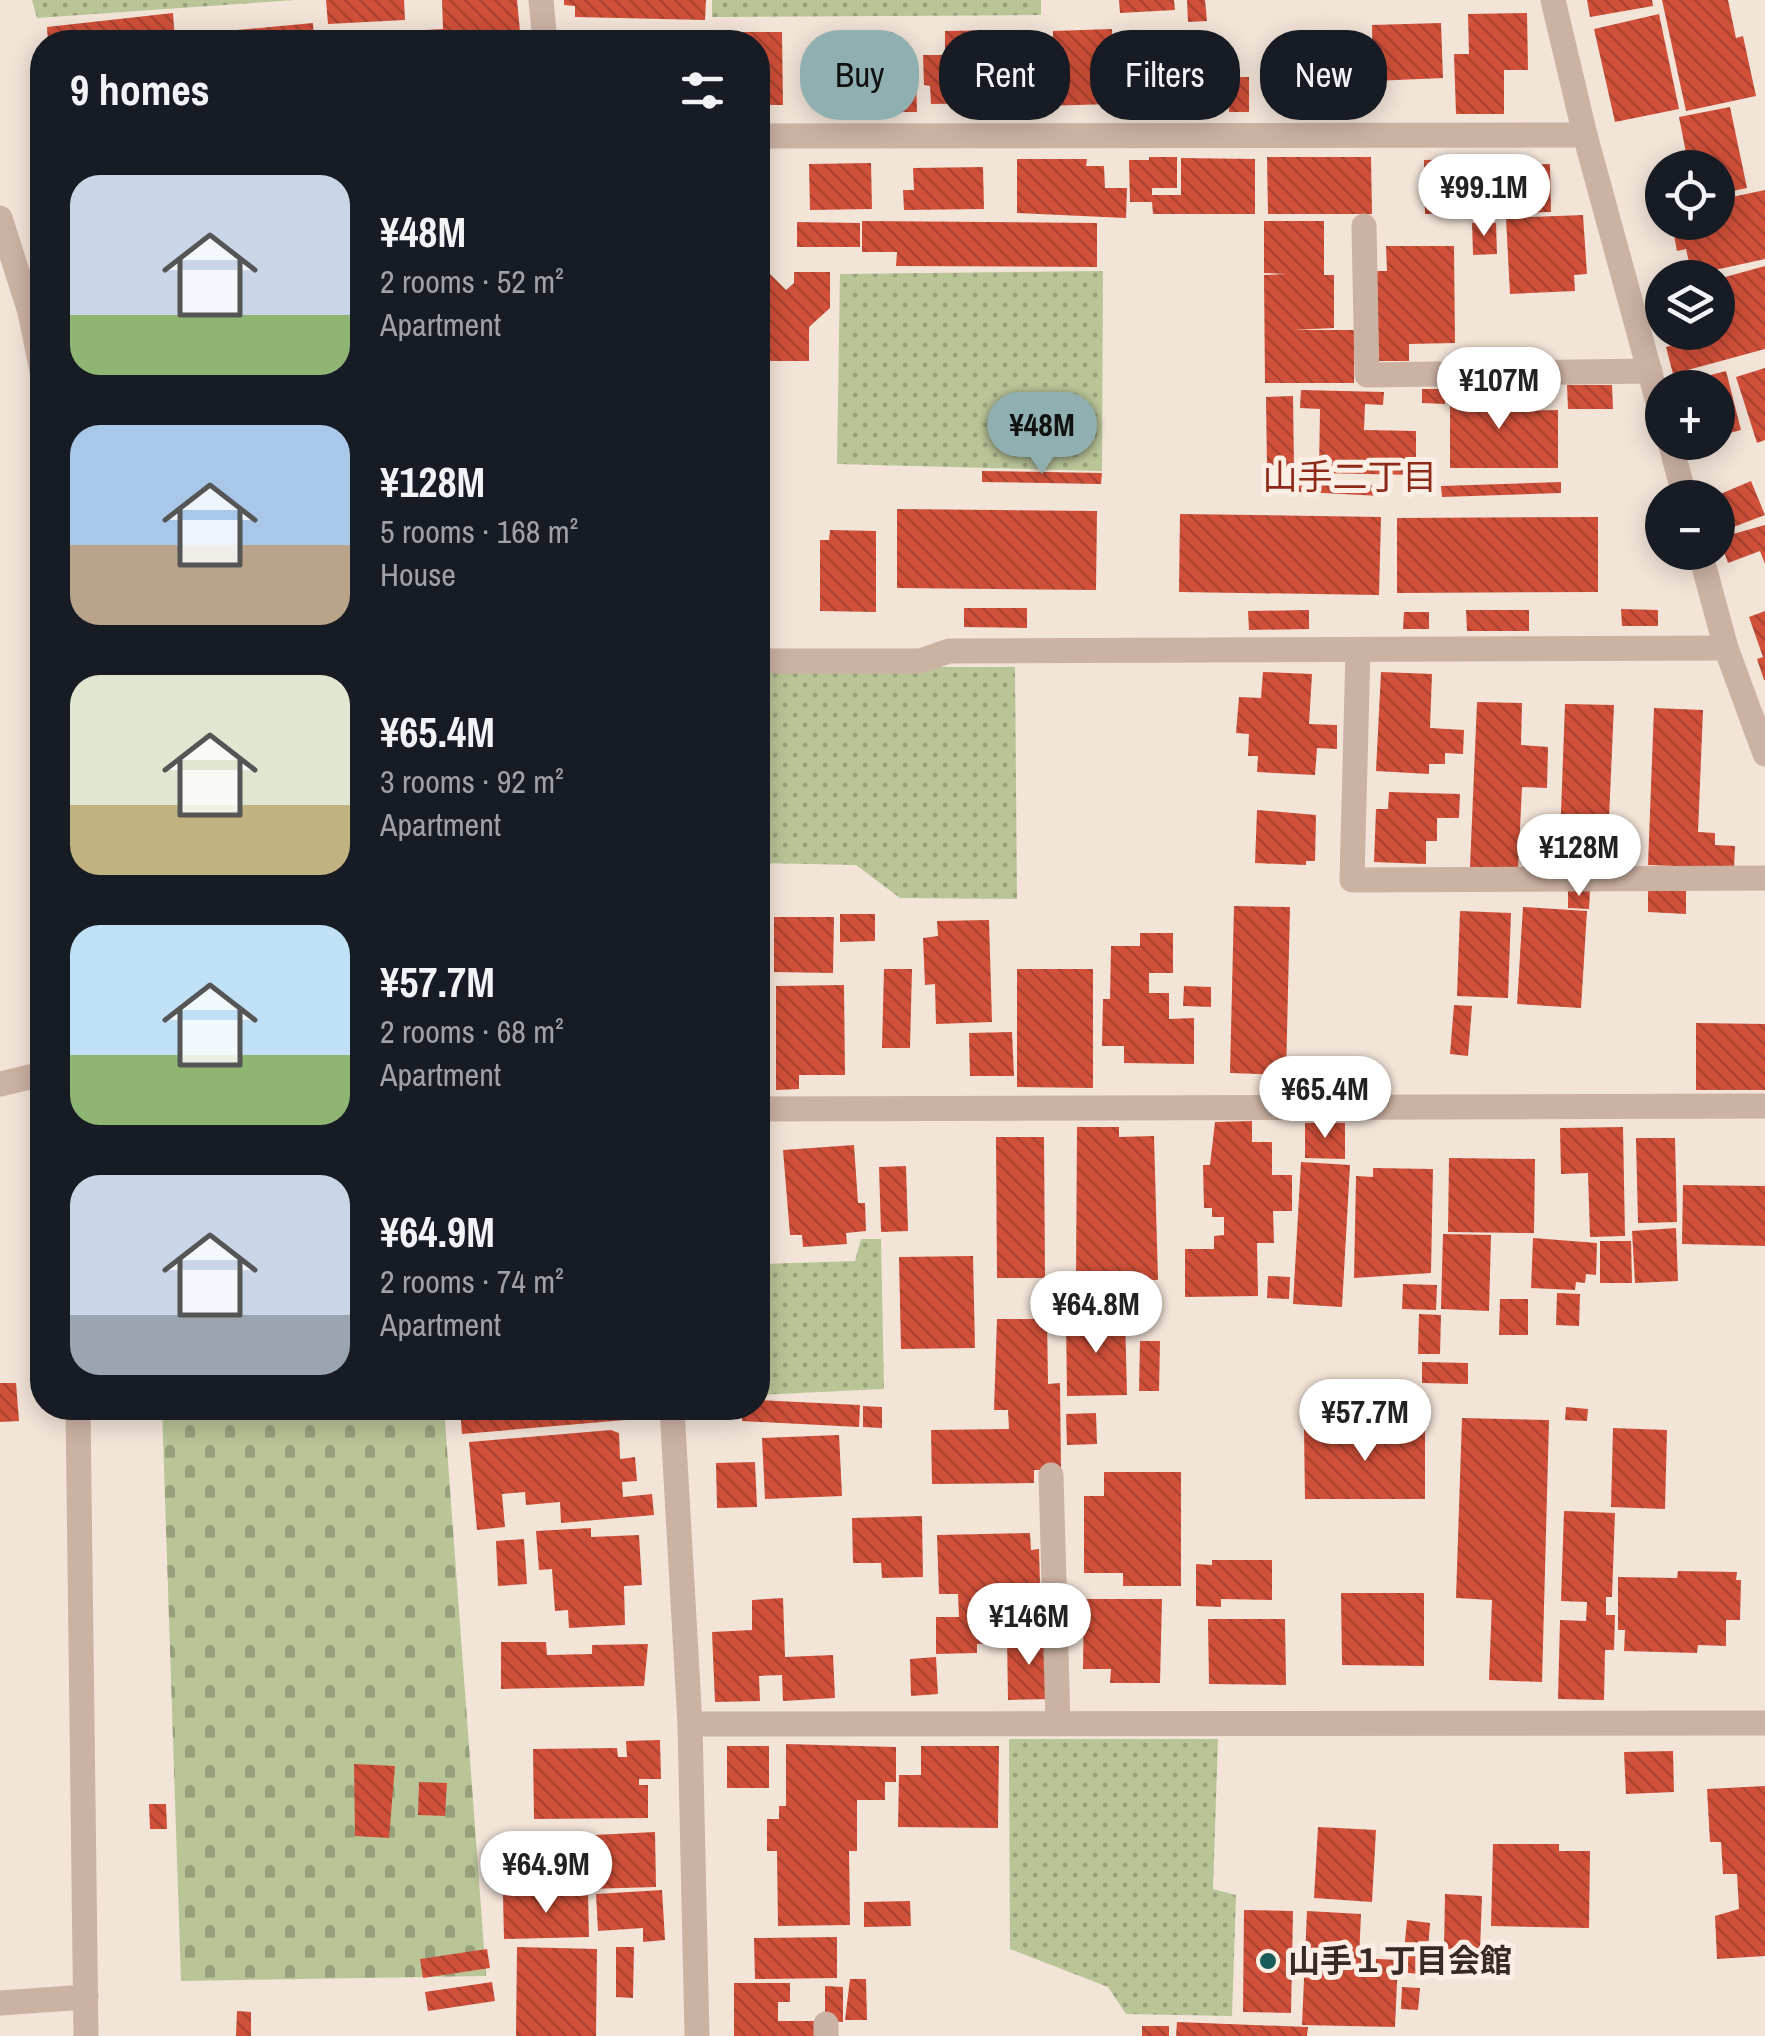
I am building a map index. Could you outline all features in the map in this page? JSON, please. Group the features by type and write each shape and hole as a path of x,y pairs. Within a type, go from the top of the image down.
{"street":[{"path":"541,0 544,30"},
{"path":"1554,0 1585,134 1650,370"},
{"path":"770,136 1585,134"},
{"path":"0,218 30,312"},
{"path":"1364,226 1367,375 1645,371"},
{"path":"1705,570 1726,648 1765,754"},
{"path":"770,661 920,661 949,651 1726,648"},
{"path":"1358,650 1352,880 1765,878"},
{"path":"0,1084 30,1077"},
{"path":"770,1109 1765,1106"},
{"path":"78,1420 86,2036"},
{"path":"673,1420 690,1724 696,2036"},
{"path":"1051,1475 1058,1724"},
{"path":"690,1724 1765,1723"},
{"path":"0,2003 86,1997"}],"green space":[{"path":"32,0 295,0 37,18"},
{"path":"712,0 1041,0 1041,15 712,17"},
{"path":"1103,271 1102,471 837,464 840,274"},
{"path":"770,667 1015,667 1017,899 900,898 856,865 770,863"},
{"path":"861,1239 881,1239 884,1389 770,1394 770,1264 855,1261"},
{"path":"162,1420 445,1420 486,1976 181,1981"},
{"path":"1009,1739 1218,1739 1213,1889 1236,1895 1232,2016 1126,2014 1108,1987 1010,1949"}],"building":[{"path":"326,0 404,0 405,20 328,24"},
{"path":"442,0 517,0 520,30 425,30 443,29"},
{"path":"564,0 706,0 705,20 575,17 575,6 564,5"},
{"path":"1119,0 1174,0 1175,10 1120,13"},
{"path":"1187,0 1205,0 1207,21 1188,22"},
{"path":"1587,0 1652,0 1653,6 1590,17"},
{"path":"1662,0 1728,0 1736,38 1743,36 1756,96 1686,111"},
{"path":"173,13 174,30 47,30"},
{"path":"1527,13 1528,70 1504,70 1504,114 1456,114 1454,54 1469,54 1468,14"},
{"path":"1659,14 1679,109 1615,122 1594,29"},
{"path":"313,23 313,30 237,30"},
{"path":"1441,23 1443,78 1387,80 1387,30 1372,30 1372,25"},
{"path":"1112,29 1090,30 1090,105 1070,105 1070,30"},
{"path":"770,32 782,32 783,105 770,105"},
{"path":"923,55 939,55 939,104 931,104 930,86 924,85"},
{"path":"1240,77 1249,77 1249,112 1240,112"},
{"path":"1730,107 1747,188 1735,190 1735,150 1685,150 1679,117"},
{"path":"1177,157 1177,188 1152,188 1152,195 1181,195 1181,158 1255,159 1255,214 1153,214 1152,202 1130,202 1129,160"},
{"path":"1267,157 1371,157 1372,214 1268,214"},
{"path":"1511,158 1511,165 1550,164 1551,212 1425,214 1424,160"},
{"path":"1017,159 1087,159 1086,166 1104,166 1105,188 1127,188 1126,218 1017,213"},
{"path":"871,163 872,209 810,210 809,164"},
{"path":"983,167 984,209 904,210 903,190 914,190 913,168"},
{"path":"1765,190 1765,259 1735,266 1735,260 1689,260 1686,249 1677,251 1675,240 1735,240 1735,196"},
{"path":"1583,215 1587,274 1574,275 1575,291 1510,294 1506,218"},
{"path":"862,221 1097,223 1097,267 896,266 897,252 862,252"},
{"path":"1264,221 1324,221 1324,275 1334,275 1334,328 1293,330 1354,330 1354,383 1265,383 1264,275 1286,274 1264,273"},
{"path":"797,222 860,223 860,247 797,247"},
{"path":"1472,223 1496,223 1497,254 1473,255"},
{"path":"1386,246 1454,246 1455,343 1409,344 1409,361 1378,361 1377,271 1387,271"},
{"path":"1765,266 1765,349 1688,370 1672,370 1667,350 1735,350 1735,274"},
{"path":"794,272 830,272 830,308 809,327 809,361 770,361 770,274 786,290 794,283"},
{"path":"1765,368 1765,440 1757,443 1736,377"},
{"path":"1567,385 1612,385 1613,409 1568,409"},
{"path":"1450,386 1508,386 1508,411 1558,410 1558,468 1450,468"},
{"path":"1422,389 1446,389 1445,404 1422,403"},
{"path":"1301,390 1384,392 1383,405 1365,404 1364,430 1416,431 1416,475 1319,473 1320,409 1300,408"},
{"path":"1293,396 1294,469 1267,469 1266,397"},
{"path":"1735,406 1741,430 1735,432"},
{"path":"982,471 1102,473 1101,484 982,482"},
{"path":"1265,480 1382,486 1381,496 1265,490"},
{"path":"1751,481 1765,515 1735,526 1735,488"},
{"path":"1561,482 1561,493 1442,497 1441,486"},
{"path":"897,509 1097,511 1096,590 897,588"},
{"path":"1180,514 1381,517 1379,595 1179,592"},
{"path":"1598,517 1598,592 1397,593 1397,518"},
{"path":"1765,525 1765,564 1760,551 1735,560 1735,533"},
{"path":"830,530 876,531 876,612 820,611 820,540 829,540"},
{"path":"964,608 1027,608 1027,628 964,627"},
{"path":"1621,609 1658,610 1658,626 1622,626"},
{"path":"1309,610 1309,629 1249,630 1248,611"},
{"path":"1466,610 1529,610 1529,631 1467,631"},
{"path":"1765,611 1764,680 1757,659 1763,657 1749,617"},
{"path":"1404,612 1429,612 1429,629 1403,629"},
{"path":"1263,672 1312,674 1309,724 1337,725 1337,749 1317,748 1315,775 1257,772 1258,756 1248,756 1249,734 1236,733 1239,697 1261,698"},
{"path":"1381,672 1432,674 1430,728 1464,730 1463,754 1445,753 1445,764 1429,764 1429,774 1376,771"},
{"path":"1477,702 1522,703 1521,745 1548,747 1547,788 1522,787 1518,870 1470,867"},
{"path":"1565,704 1614,705 1608,841 1621,842 1620,868 1559,866"},
{"path":"1654,708 1703,710 1698,832 1715,833 1715,845 1735,846 1734,868 1648,865"},
{"path":"1389,792 1460,794 1459,818 1437,818 1437,841 1426,841 1426,864 1374,862 1376,809 1388,809"},
{"path":"1257,810 1316,815 1315,861 1306,861 1306,865 1255,863"},
{"path":"1568,889 1590,890 1589,909 1568,908"},
{"path":"1648,891 1686,891 1686,914 1648,912"},
{"path":"1234,906 1290,907 1286,1075 1230,1073"},
{"path":"1523,907 1587,911 1581,1008 1517,1004"},
{"path":"1460,911 1511,913 1508,998 1457,996"},
{"path":"840,914 875,914 875,941 840,942"},
{"path":"774,917 834,917 833,973 774,972"},
{"path":"989,920 992,1022 936,1024 935,984 925,985 923,938 938,936 937,921"},
{"path":"1140,933 1173,933 1173,973 1149,973 1149,993 1169,993 1169,1019 1194,1018 1194,1064 1124,1063 1124,1046 1102,1046 1103,999 1110,999 1111,946 1140,946"},
{"path":"884,969 912,969 910,1048 882,1048"},
{"path":"1017,969 1093,969 1093,1088 1017,1087"},
{"path":"844,985 845,1075 799,1075 799,1089 776,1090 776,986"},
{"path":"1184,986 1211,987 1211,1007 1183,1006"},
{"path":"1454,1005 1472,1006 1468,1056 1450,1054"},
{"path":"1696,1023 1765,1024 1765,1090 1696,1090"},
{"path":"1012,1032 1014,1076 970,1076 969,1033"},
{"path":"1252,1121 1252,1142 1272,1142 1272,1175 1292,1175 1292,1211 1273,1211 1274,1243 1257,1243 1258,1296 1185,1297 1185,1249 1214,1249 1214,1236 1224,1235 1224,1217 1212,1217 1212,1208 1204,1208 1203,1165 1210,1165 1215,1122"},
{"path":"1305,1123 1345,1123 1345,1159 1305,1158"},
{"path":"1077,1127 1119,1127 1119,1137 1154,1136 1158,1280 1076,1280"},
{"path":"1623,1127 1625,1236 1590,1237 1588,1173 1561,1174 1560,1128"},
{"path":"996,1137 1044,1137 1045,1278 997,1278"},
{"path":"1636,1138 1675,1138 1677,1222 1638,1223"},
{"path":"854,1145 858,1203 865,1203 866,1231 846,1233 847,1244 803,1247 802,1235 790,1235 783,1150"},
{"path":"1449,1158 1535,1159 1534,1233 1448,1232"},
{"path":"1301,1162 1350,1165 1342,1307 1293,1304"},
{"path":"906,1166 908,1231 881,1232 879,1167"},
{"path":"1373,1168 1433,1169 1431,1273 1354,1278 1356,1176 1373,1177"},
{"path":"1683,1185 1765,1186 1765,1246 1682,1244"},
{"path":"1676,1228 1678,1281 1635,1283 1632,1231"},
{"path":"1443,1234 1491,1235 1489,1311 1441,1309"},
{"path":"1533,1238 1597,1243 1596,1275 1586,1274 1585,1283 1576,1282 1575,1290 1531,1288"},
{"path":"1600,1241 1631,1241 1632,1283 1600,1283"},
{"path":"973,1256 975,1348 901,1349 899,1257"},
{"path":"1268,1276 1290,1277 1289,1299 1267,1298"},
{"path":"1403,1284 1437,1285 1436,1310 1402,1309"},
{"path":"1557,1293 1580,1294 1579,1326 1556,1325"},
{"path":"1500,1299 1528,1299 1528,1335 1499,1335"},
{"path":"1419,1314 1441,1315 1440,1354 1418,1354"},
{"path":"1125,1315 1127,1395 1067,1396 1066,1316"},
{"path":"997,1319 1047,1319 1048,1384 1060,1383 1061,1470 1034,1470 1034,1483 932,1484 931,1430 1009,1429 1008,1410 994,1410"},
{"path":"1140,1341 1160,1341 1159,1391 1139,1391"},
{"path":"1422,1362 1468,1363 1468,1384 1422,1383"},
{"path":"0,1383 16,1383 19,1421 0,1422"},
{"path":"770,1401 860,1405 859,1427 742,1421 770,1420"},
{"path":"863,1406 882,1407 882,1428 863,1427"},
{"path":"1566,1407 1588,1409 1587,1421 1565,1420"},
{"path":"1096,1413 1097,1444 1067,1445 1066,1414"},
{"path":"1462,1418 1549,1420 1542,1682 1489,1680 1492,1600 1456,1598"},
{"path":"461,1420 625,1420 462,1434"},
{"path":"1425,1428 1425,1499 1305,1499 1304,1429"},
{"path":"1613,1428 1667,1430 1665,1509 1611,1507"},
{"path":"611,1430 619,1433 620,1459 635,1457 637,1481 622,1482 623,1497 652,1494 654,1515 561,1523 560,1502 526,1505 525,1492 502,1494 505,1527 477,1530 469,1442"},
{"path":"839,1435 842,1496 765,1499 762,1438"},
{"path":"755,1462 757,1507 717,1508 716,1463"},
{"path":"1104,1472 1181,1472 1181,1586 1123,1586 1123,1573 1084,1573 1084,1496 1104,1496"},
{"path":"1564,1511 1615,1513 1612,1597 1606,1597 1606,1615 1615,1615 1614,1650 1605,1650 1604,1700 1558,1699 1560,1620 1586,1621 1587,1602 1561,1601"},
{"path":"922,1516 923,1577 882,1578 881,1563 853,1563 852,1518"},
{"path":"591,1528 591,1537 639,1535 642,1585 624,1586 625,1625 569,1628 568,1610 555,1611 552,1569 539,1570 536,1531"},
{"path":"1030,1533 1031,1550 1039,1549 1041,1620 999,1621 1000,1643 977,1644 977,1653 936,1654 936,1617 959,1617 958,1594 939,1594 937,1535"},
{"path":"524,1539 527,1584 498,1586 496,1541"},
{"path":"1212,1560 1272,1560 1272,1600 1221,1599 1221,1607 1196,1606 1196,1564 1212,1565"},
{"path":"1678,1571 1737,1572 1736,1580 1741,1580 1740,1620 1726,1620 1726,1646 1698,1645 1697,1653 1624,1651 1625,1630 1618,1630 1618,1577 1677,1578"},
{"path":"1341,1593 1424,1593 1424,1666 1342,1665"},
{"path":"783,1598 785,1657 833,1655 835,1698 783,1701 782,1675 759,1676 760,1701 715,1702 712,1632 752,1630 752,1600"},
{"path":"1084,1599 1162,1599 1160,1683 1110,1683 1111,1669 1083,1669"},
{"path":"1208,1619 1285,1619 1286,1685 1209,1684"},
{"path":"1049,1636 1051,1699 1008,1700 1007,1637"},
{"path":"501,1642 546,1642 547,1655 592,1654 592,1645 648,1644 644,1686 501,1689"},
{"path":"936,1657 938,1694 911,1696 910,1659"},
{"path":"660,1740 661,1779 639,1779 639,1785 648,1785 648,1818 534,1819 533,1749 617,1748 618,1757 627,1757 626,1741"},
{"path":"786,1744 896,1747 896,1782 885,1782 885,1800 857,1800 857,1851 849,1851 850,1925 778,1926 777,1851 767,1851 767,1819 779,1819 779,1806 786,1806"},
{"path":"727,1746 769,1746 769,1788 727,1788"},
{"path":"921,1746 999,1746 998,1828 898,1827 899,1775 921,1775"},
{"path":"1673,1751 1674,1792 1626,1794 1624,1752"},
{"path":"354,1764 395,1766 389,1838 355,1836"},
{"path":"419,1782 447,1783 445,1816 418,1815"},
{"path":"1765,1786 1765,1956 1717,1959 1715,1916 1739,1909 1737,1874 1723,1874 1721,1842 1710,1842 1707,1789"},
{"path":"149,1804 166,1804 167,1829 150,1829"},
{"path":"1318,1827 1376,1830 1372,1902 1314,1898"},
{"path":"655,1832 656,1887 519,1891 520,1886 507,1886 507,1858 533,1852 533,1838"},
{"path":"1493,1844 1559,1844 1559,1851 1590,1851 1589,1928 1491,1926"},
{"path":"662,1890 665,1940 643,1942 643,1928 598,1931 596,1894"},
{"path":"588,1893 589,1937 504,1939 503,1895"},
{"path":"1445,1894 1482,1896 1480,1950 1444,1949"},
{"path":"910,1901 911,1926 864,1927 864,1902"},
{"name":"山手１丁目会館","path":"1244,1910 1293,1911 1291,2013 1243,2012"},
{"path":"1307,1911 1361,1914 1359,1958 1398,1960 1395,2027 1302,2025"},
{"path":"1407,1920 1430,1923 1426,1975 1402,1972"},
{"path":"837,1937 837,1978 755,1979 754,1938"},
{"path":"517,1947 597,1949 596,2036 516,2036"},
{"path":"616,1947 634,1947 633,1998 616,1997"},
{"path":"487,1949 490,1968 423,1978 420,1959"},
{"path":"850,1979 866,1979 867,2020 845,2020"},
{"path":"492,1982 495,2001 428,2011 425,1992"},
{"path":"734,1983 790,1983 790,2002 778,2002 778,2021 815,2021 815,2036 734,2036"},
{"path":"825,1986 843,1987 843,2022 825,2021"},
{"path":"1402,1987 1420,1988 1418,2010 1401,2009"},
{"path":"237,2011 251,2012 251,2036 236,2036"},
{"path":"1177,2022 1308,2027 1307,2036 1176,2036"},
{"path":"1142,2026 1169,2026 1169,2036 1142,2036"}],"place":[{"name":"山手１丁目会館","path":"1268,1961"}],"district":[{"name":"山手二丁目","path":"1350,477"}]}
